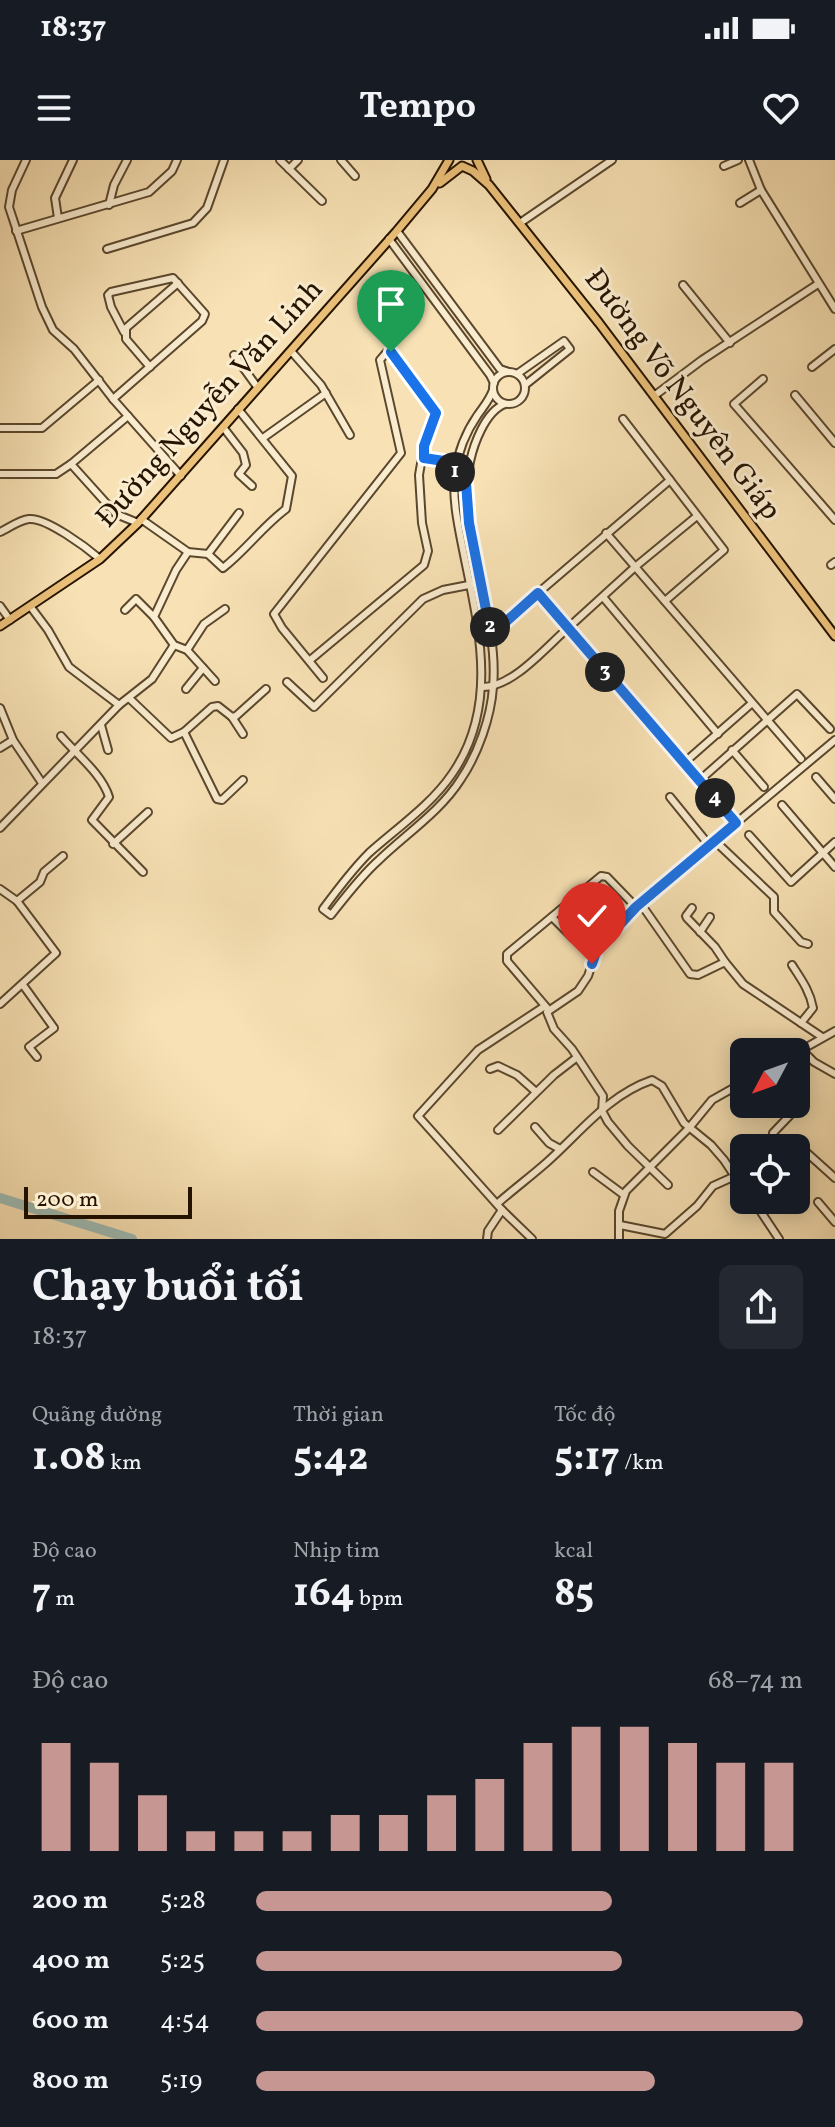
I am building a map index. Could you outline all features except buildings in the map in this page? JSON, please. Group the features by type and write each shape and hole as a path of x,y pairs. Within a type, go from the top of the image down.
{"main road":[{"name":"Đường Võ Nguyên Giáp","path":"451,160 473,171 489,185 520,223 835,636"},
{"name":"Đường Nguyễn Văn Linh","path":"0,626 100,559 139,521 397,231 432,189 451,160"},
{"name":"Đường Võ Nguyên Giáp","path":"475,160 489,185"},
{"name":"Đường Nguyễn Văn Linh","path":"432,189 475,160"}],"street":[{"path":"26,160 12,190 9,207 42,307 53,330 74,349 181,476"},
{"path":"58,218 55,198 73,160"},
{"path":"109,205 114,185 127,160"},
{"path":"16,231 149,192 172,171 177,160"},
{"path":"107,249 193,223 207,208 224,160"},
{"path":"280,160 322,201"},
{"path":"289,169 298,160"},
{"path":"341,160 355,176"},
{"path":"520,223 612,160"},
{"path":"724,166 738,160"},
{"path":"749,160 761,190 835,309"},
{"path":"740,203 761,190"},
{"path":"397,231 500,369 513,373 525,385"},
{"path":"389,239 490,375 498,400 505,404"},
{"path":"113,399 150,367 204,318 205,314 173,278 111,292 108,299 126,339 150,367"},
{"path":"425,287 435,281"},
{"path":"124,332 178,283"},
{"path":"654,396 818,284"},
{"path":"683,285 730,343"},
{"path":"564,341 570,349 525,385 521,399 498,407 483,426 470,454 466,483 469,523 490,630 493,687 487,718 462,779 439,805 375,863 331,915 323,909 341,885 367,855 432,797 453,773 478,714 483,687 480,643 458,525 457,463 460,450 475,419 489,400 499,375 513,373 564,341"},
{"path":"812,367 835,349"},
{"path":"291,351 326,393 350,435"},
{"path":"309,661 424,565 428,551 422,523 419,475 424,446 436,413 391,352 380,360 401,453 274,614 282,628 309,661 323,678"},
{"path":"234,355 258,388"},
{"path":"763,379 734,404 835,520"},
{"path":"0,428 42,428 99,380"},
{"path":"263,438 326,393"},
{"path":"795,395 835,443"},
{"path":"71,464 116,514 139,521 188,552 208,554 223,568 266,524 286,509 292,476 238,409"},
{"path":"0,474 56,474 128,416"},
{"path":"623,419 724,550 665,601"},
{"path":"223,427 243,453 246,465 239,474 252,486"},
{"path":"424,458 457,463"},
{"path":"490,630 500,627 670,480"},
{"path":"455,482 466,483"},
{"path":"208,554 239,513"},
{"path":"483,687 493,687 512,678 635,567 697,516"},
{"path":"0,532 26,519 36,519 76,541 100,559"},
{"path":"606,533 801,759"},
{"path":"154,617 188,552"},
{"path":"287,682 314,707 423,599 443,590 481,583"},
{"path":"538,593 736,823"},
{"path":"603,597 718,734"},
{"path":"125,610 136,599 154,617 174,645 187,650 215,681"},
{"path":"0,606 10,620"},
{"path":"30,606 69,667 119,705"},
{"path":"187,650 204,624 225,609"},
{"path":"0,828 119,705 152,679 174,645"},
{"path":"186,689 203,668"},
{"path":"232,717 244,711 266,689"},
{"path":"700,780 797,694 830,729"},
{"path":"129,698 166,736 174,738 212,707 218,706 232,717 243,734"},
{"path":"685,762 751,704"},
{"path":"0,708 13,740 42,783"},
{"path":"101,725 108,750"},
{"path":"184,732 217,799 222,800 243,780"},
{"path":"61,736 100,779 108,793 109,797 92,820 143,872"},
{"path":"0,748 13,740"},
{"path":"532,1239 418,1116 478,1050 578,991 588,976 597,949 639,905 835,740"},
{"path":"732,750 764,787"},
{"path":"816,777 835,799"},
{"path":"670,797 712,843 774,897 774,912 801,942 808,944"},
{"path":"782,805 835,867"},
{"path":"113,844 148,812"},
{"path":"749,835 791,882 835,842"},
{"path":"17,901 40,882 44,872 63,856"},
{"path":"668,1185 628,1146 602,1111 603,1096 550,1022 546,1008 505,956 601,876 607,877 639,905 690,974 698,975 725,962"},
{"path":"0,889 17,901 56,953 0,1004"},
{"path":"692,908 686,916 743,984 822,1037"},
{"path":"552,917 573,938"},
{"path":"700,932 710,917"},
{"path":"792,965 810,993 813,1008 801,1023"},
{"path":"23,985 54,1028 30,1046 37,1057"},
{"path":"810,1045 835,1031"},
{"path":"498,1130 554,1075 576,1058"},
{"path":"810,1059 835,1074"},
{"path":"490,1069 498,1066 517,1075 536,1092"},
{"path":"487,1239 500,1206 610,1102 634,1086 652,1080 662,1086 672,1106 689,1128 724,1160 730,1171"},
{"path":"619,1239 619,1211 624,1195 712,1100 730,1090"},
{"path":"787,1118 773,1133 773,1142 796,1143 835,1178"},
{"path":"535,1127 549,1143 560,1149"},
{"path":"593,1172 624,1195"},
{"path":"620,1225 665,1234 697,1206 713,1186 730,1178"},
{"path":"818,1202 835,1222"},
{"path":"762,1214 779,1239"}],"waterway":[{"path":"0,1198 132,1239"}],"route":[{"path":"391,352 436,413 424,446 424,458 457,463 455,482 466,483 469,523 490,630 500,627 538,593 736,823 636,907 597,949 592,964"}]}
